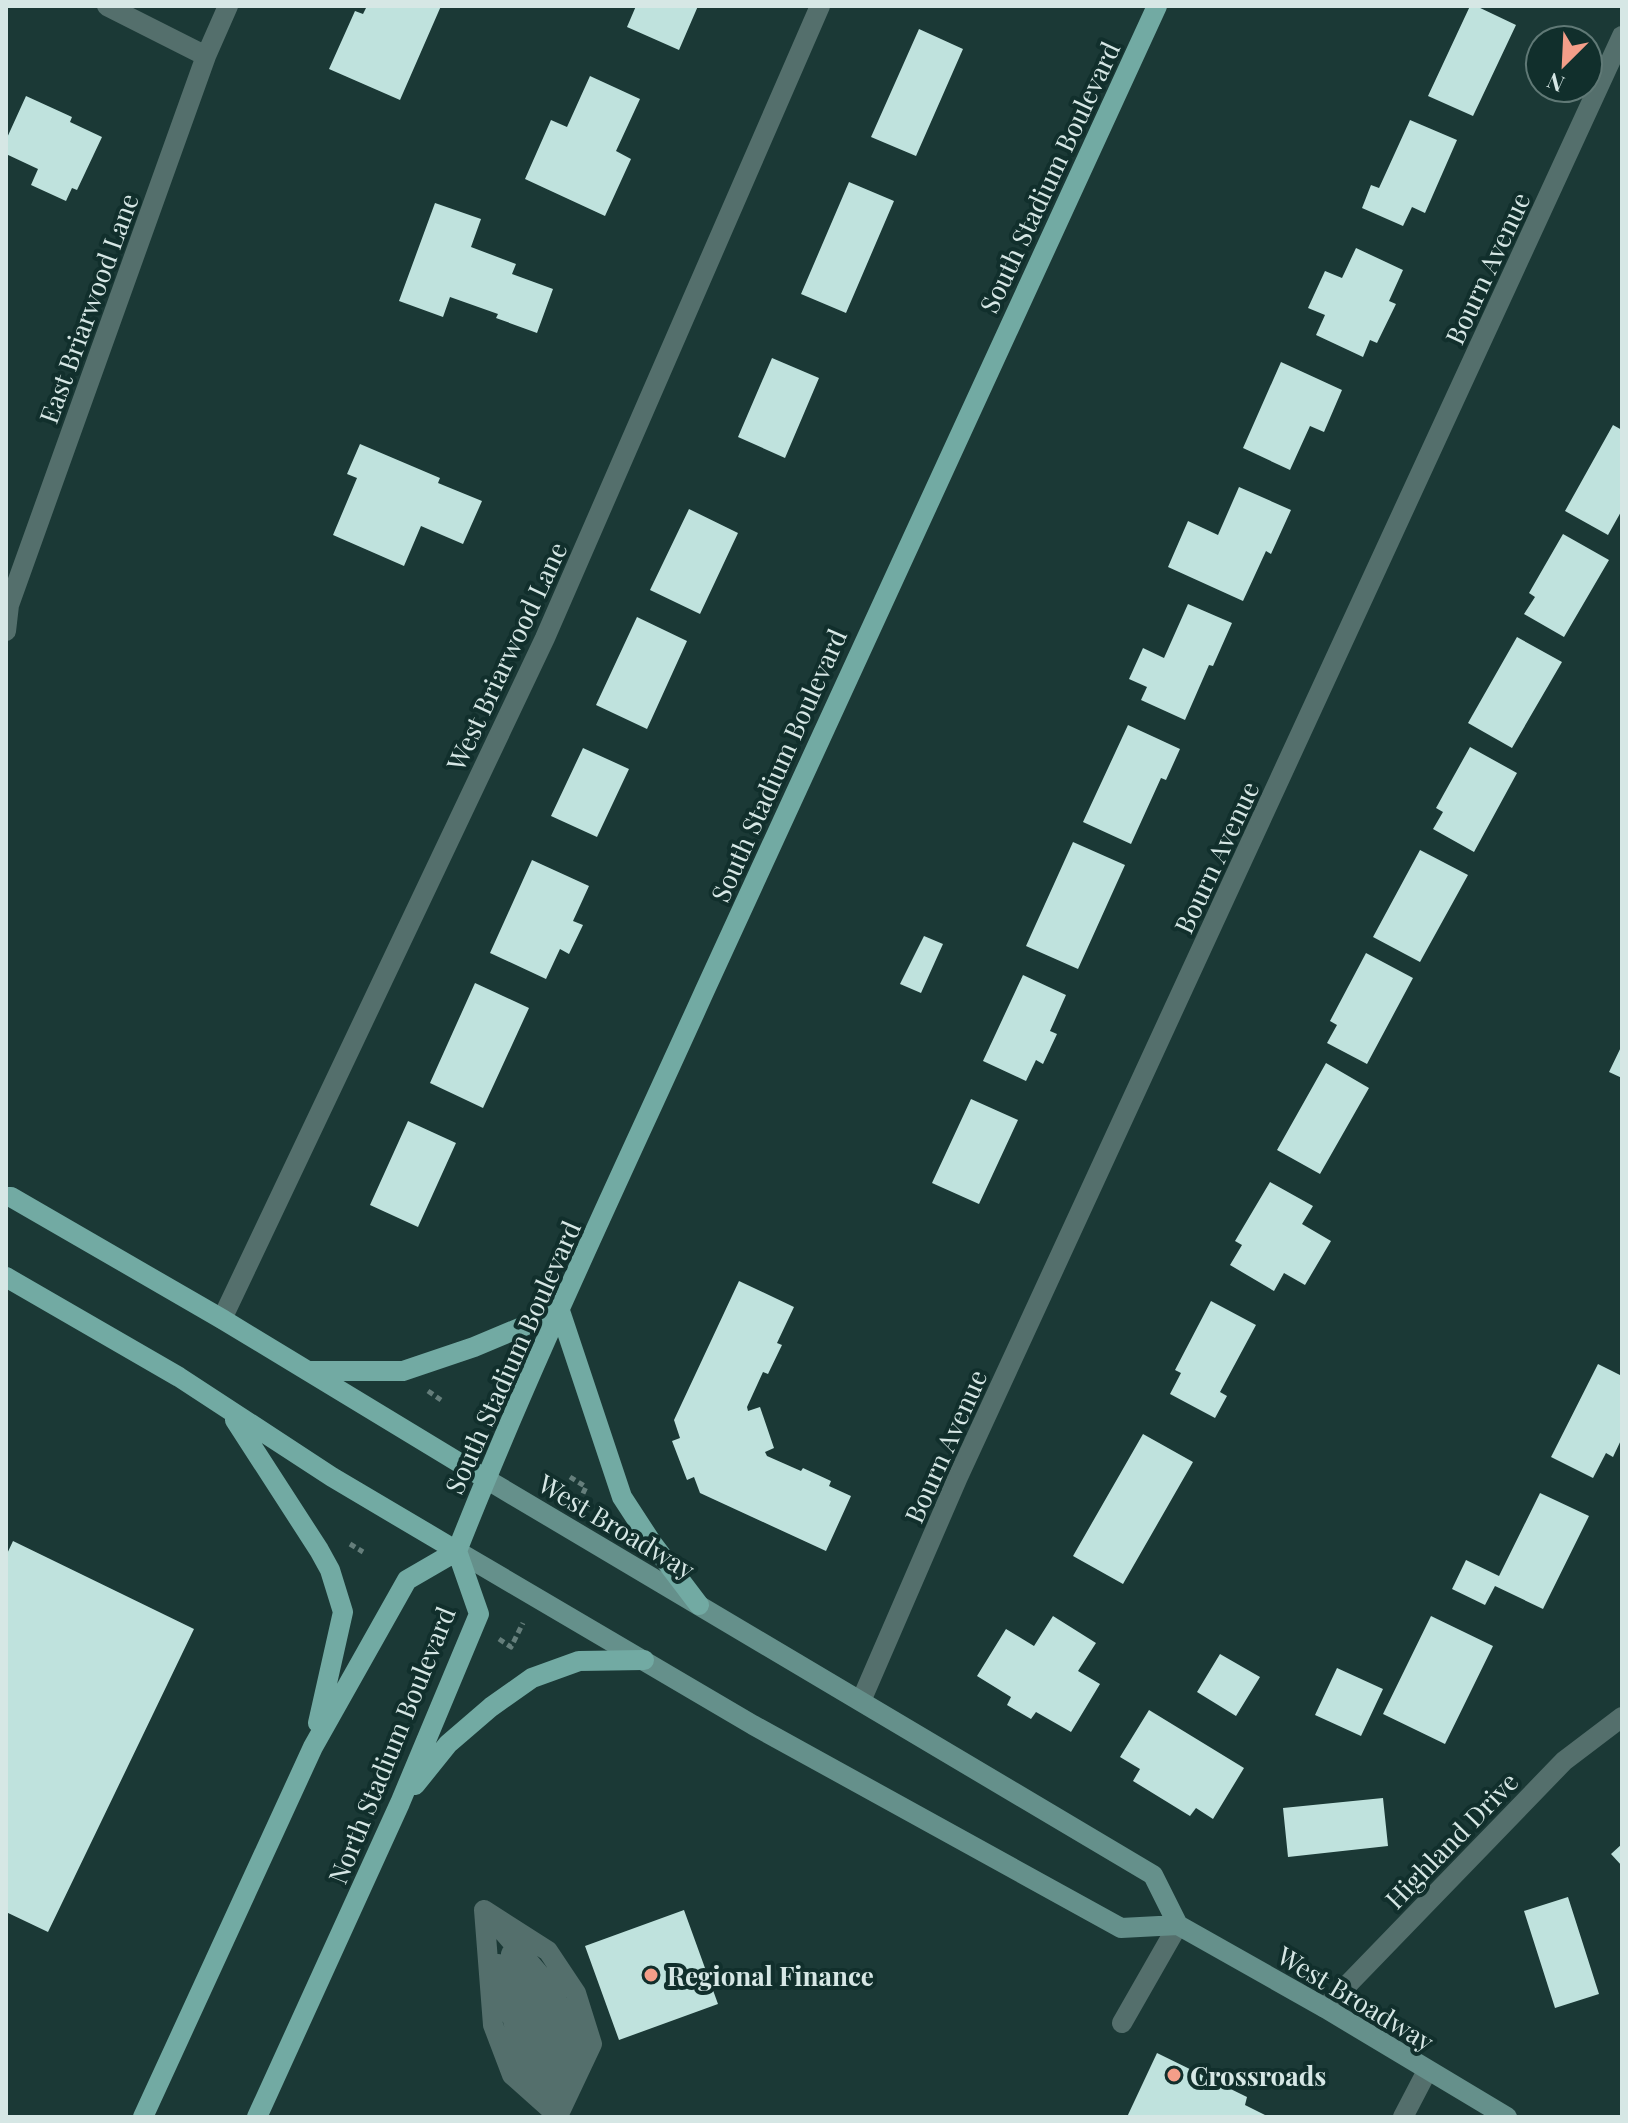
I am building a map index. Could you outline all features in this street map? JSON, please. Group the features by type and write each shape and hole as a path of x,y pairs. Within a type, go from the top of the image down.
{"main road":[{"name":"South Stadium Boulevard","path":"457,1551 560,1311 867,631 1157,6"},
{"name":"West Broadway","path":"6,1197 11,1197 222,1319 1153,1875 1178,1925 1325,2008 1507,2117"},
{"path":"6,1277 179,1377 332,1477 766,1732 1121,1928 1178,1925"},
{"path":"308,1371 403,1371 474,1347 560,1311 622,1497 699,1605"},
{"path":"229,1410 319,1550 330,1570 343,1612 313,1747"},
{"name":"North Stadium Boulevard","path":"143,2117 313,1747 407,1580 457,1551 479,1614 400,1803 257,2117"},
{"path":"400,1803 448,1744 491,1707 532,1678 579,1661 644,1660"}],"street":[{"path":"107,6 206,56"},
{"name":"East Briarwood Lane","path":"6,631 8,604 206,56 228,6"},
{"name":"West Briarwood Lane","path":"222,1319 545,638 820,6"},
{"name":"Bourn Avenue","path":"861,1701 958,1477 1622,36"},
{"name":"Highland Drive","path":"1325,2008 1564,1761 1622,1717"},
{"path":"484,1910 548,1951 576,1993 592,2044 558,2116"},
{"path":"484,1910 543,2010 563,2061 558,2116"},
{"path":"484,1910 528,2068 558,2116"},
{"path":"1122,2023 1178,1925"},
{"path":"1403,2117 1427,2071"}],"path":[{"path":"570,1477 586,1487 577,1507"},
{"path":"339,1537 363,1552"},
{"path":"492,1634 511,1647 523,1622"}],"building":[{"path":"367,6 441,6 400,100 329,69 355,11 363,14"},
{"path":"636,6 698,6 679,50 627,27"},
{"path":"1470,6 1516,25 1473,116 1428,96"},
{"path":"919,29 963,49 916,156 871,137"},
{"path":"590,76 640,99 616,151 631,159 605,216 525,179 551,120 567,127"},
{"path":"26,96 72,117 70,122 102,137 77,190 72,188 66,201 31,185 38,169 6,154 6,140"},
{"path":"1410,120 1457,140 1425,213 1412,207 1403,226 1362,208 1371,185 1379,188"},
{"path":"849,182 894,201 846,313 801,294"},
{"path":"435,203 481,219 471,247 516,264 512,274 553,289 537,333 496,318 498,314 450,297 443,317 399,301"},
{"path":"1356,248 1403,270 1389,301 1396,304 1377,343 1370,340 1363,357 1316,335 1325,315 1308,308 1325,271 1342,278"},
{"path":"772,358 819,378 785,458 738,437"},
{"path":"1281,362 1342,390 1324,432 1310,426 1290,470 1243,448"},
{"path":"1613,425 1622,430 1622,510 1608,535 1565,511"},
{"path":"360,444 440,478 438,483 482,501 463,544 421,526 404,566 333,535 357,478 347,474"},
{"path":"1239,487 1291,510 1271,554 1266,551 1243,601 1168,567 1188,521 1218,535"},
{"path":"689,509 738,533 700,614 650,590"},
{"path":"1563,534 1609,560 1564,637 1524,614 1535,597 1529,593"},
{"path":"1188,604 1232,623 1185,720 1141,700 1147,687 1129,679 1143,648 1164,658"},
{"path":"637,617 687,641 647,729 596,705"},
{"path":"1517,637 1562,662 1512,748 1468,723"},
{"path":"1128,725 1180,749 1166,780 1161,778 1131,844 1083,822"},
{"path":"1470,747 1517,773 1474,852 1433,829 1443,812 1436,808"},
{"path":"583,748 629,769 597,837 551,816"},
{"path":"1073,842 1125,865 1078,969 1026,946"},
{"path":"1420,850 1468,875 1420,962 1373,937"},
{"path":"532,860 589,886 573,921 583,925 569,954 560,949 546,979 490,953"},
{"path":"924,936 943,944 921,993 900,984"},
{"path":"1366,953 1413,978 1367,1064 1327,1043 1337,1025 1330,1021"},
{"path":"1023,975 1066,995 1050,1031 1057,1034 1043,1064 1036,1060 1026,1081 983,1061"},
{"path":"475,983 529,1008 483,1108 430,1083"},
{"path":"1622,1045 1622,1078 1609,1072"},
{"path":"1326,1063 1369,1088 1320,1174 1277,1150"},
{"path":"971,1099 1018,1120 979,1204 932,1183"},
{"path":"408,1121 456,1143 418,1227 370,1205"},
{"path":"1270,1182 1313,1206 1302,1224 1331,1241 1305,1285 1284,1273 1274,1291 1230,1265 1242,1245 1235,1241"},
{"path":"739,1281 794,1307 777,1343 782,1345 768,1374 763,1372 747,1407 748,1411 760,1407 774,1448 765,1452 767,1456 831,1481 829,1486 851,1496 826,1551 700,1493 694,1477 687,1480 672,1441 680,1438 674,1420"},
{"path":"1211,1301 1256,1325 1220,1392 1227,1396 1215,1418 1170,1394 1181,1373 1175,1370"},
{"path":"1598,1364 1622,1376 1622,1438 1613,1457 1606,1453 1593,1478 1551,1457"},
{"path":"1143,1434 1193,1462 1123,1584 1073,1556"},
{"path":"1540,1493 1589,1516 1543,1609 1495,1586 1485,1605 1452,1589 1466,1560 1499,1576"},
{"path":"13,1541 194,1629 48,1932 6,1912 6,1556"},
{"path":"1053,1616 1096,1643 1078,1671 1100,1684 1071,1732 1036,1712 1031,1719 1007,1705 1011,1697 977,1676 1006,1629 1034,1646"},
{"path":"1431,1616 1493,1646 1445,1744 1383,1714"},
{"path":"1220,1654 1260,1677 1236,1716 1197,1692"},
{"path":"1337,1668 1383,1689 1361,1736 1315,1715"},
{"path":"1149,1710 1244,1768 1213,1819 1196,1808 1190,1816 1133,1781 1140,1769 1120,1757"},
{"path":"1383,1798 1388,1846 1288,1857 1283,1808"},
{"path":"1622,1844 1622,1866 1611,1854"},
{"path":"1568,1897 1599,1994 1555,2008 1524,1911"},
{"path":"684,1910 718,2004 619,2040 585,1946"},
{"name":"Crossroads","path":"1157,2053 1247,2097 1245,2105 1269,2117 1127,2117"}],"place":[{"name":"Regional Finance","path":"651,1975"},
{"name":"Crossroads","path":"1174,2075"}]}
